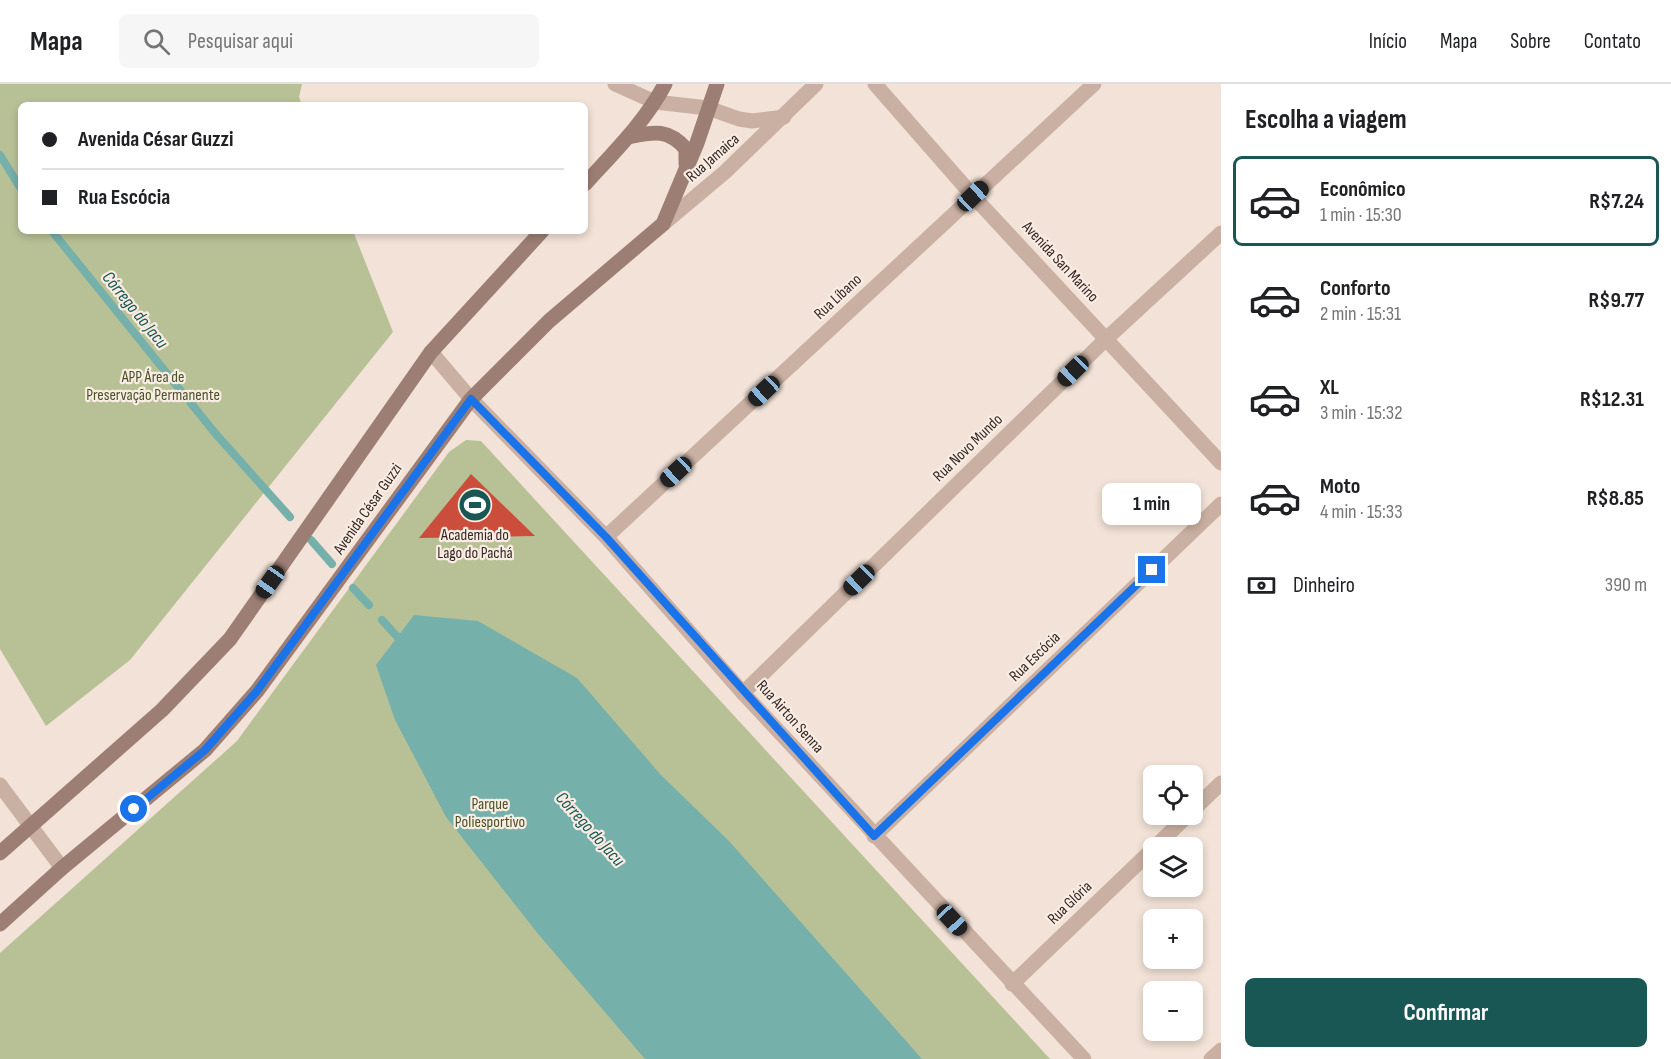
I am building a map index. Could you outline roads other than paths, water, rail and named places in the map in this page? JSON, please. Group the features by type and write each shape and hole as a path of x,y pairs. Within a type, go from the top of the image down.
{"street":[{"name":"Rua Jamaica","path":"615,84 655,102 708,108 739,119 752,121 784,117"},
{"path":"588,181 628,137 655,102 665,84"},
{"name":"Avenida César Guzzi","path":"0,924 62,868 205,750 257,691 471,399 549,321 663,224 686,170 717,84"},
{"name":"Rua Jamaica","path":"663,224 725,172 816,84"},
{"name":"Avenida San Marino","path":"875,84 973,196 1221,463"},
{"name":"Rua Líbano","path":"606,537 1094,84"},
{"path":"628,137 653,132 676,137 686,149 686,170"},
{"name":"Rua Novo Mundo","path":"743,693 1106,339 1221,233"},
{"path":"0,853 162,710 230,639 431,352 539,234"},
{"name":"Rua Airton Senna","path":"431,352 471,399 606,537 743,693 1084,1059"},
{"name":"Rua Escócia","path":"874,836 1221,504"},
{"path":"1203,800 1221,783"},
{"path":"0,785 62,868"},
{"name":"Rua Glória","path":"1165,837 1178,825"},
{"name":"Rua Glória","path":"1012,984 1143,859"},
{"path":"1211,1059 1221,1050"}],"water":[{"path":"414,615 478,621 577,678 661,775 729,841 922,1059 645,1059 539,935 446,817 395,720 376,665"}],"waterway":[{"name":"Córrego do Jacu","path":"0,155 18,184"},
{"name":"Córrego do Jacu","path":"54,234 215,433 290,517"},
{"name":"Córrego do Jacu","path":"311,540 332,564"},
{"name":"Córrego do Jacu","path":"353,588 369,605"},
{"name":"Córrego do Jacu","path":"382,620 403,643"}],"place":[{"name":"Academia do Lago do Pachá","path":"475,505"}],"park label":[{"name":"APP Área de Preservação Permanente","path":"153,386"},
{"name":"Parque Poliesportivo","path":"490,813"}]}
